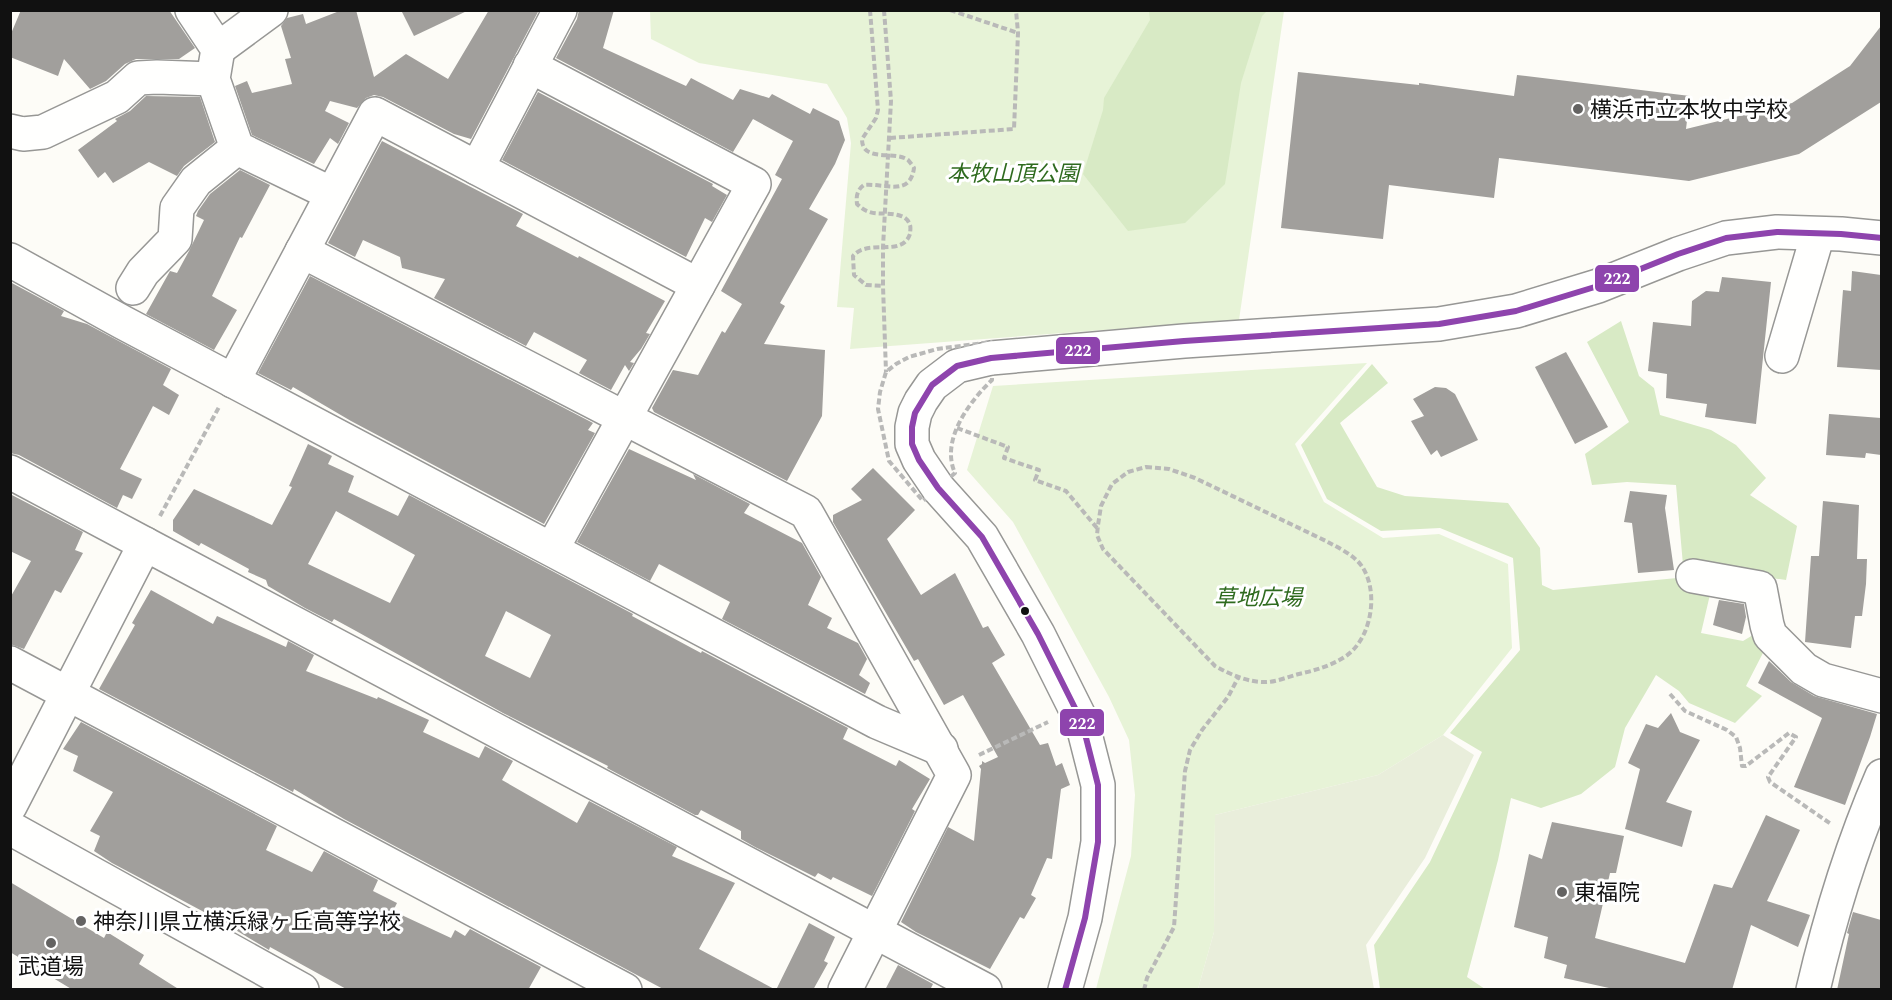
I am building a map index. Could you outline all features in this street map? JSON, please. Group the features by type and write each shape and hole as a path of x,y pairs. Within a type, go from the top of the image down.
{"street":[{"path":"192,10 216,64 237,148"},
{"path":"10,131 23,134 44,132 117,97 138,78 158,77 216,64 270,10"},
{"path":"477,168 560,10"},
{"path":"531,66 754,184 552,549"},
{"path":"233,381 375,114 698,285"},
{"path":"237,148 332,194"},
{"path":"127,308 143,272 175,239 177,208 196,181 237,148"},
{"path":"1065,990 1085,918 1098,842 1098,785 1082,722 1038,634 982,537 938,488 919,460 912,444 915,413 932,385 957,366 991,357 1196,340 1439,324 1516,310 1598,286 1678,254 1726,238 1777,232 1881,238"},
{"path":"1782,356 1818,234"},
{"path":"302,251 807,512 954,775 845,990"},
{"path":"10,260 127,308 233,381 946,758"},
{"path":"10,472 875,929 986,990"},
{"path":"10,806 145,544"},
{"path":"1693,576 1760,588 1770,634 1804,669 1823,680 1881,696"},
{"path":"10,663 625,990"},
{"path":"1813,990 1827,928 1856,841 1879,788"},
{"path":"10,828 302,990"}],"path":[{"path":"870,10 879,101 876,118 861,143 868,152 877,155 899,156 909,160 914,168 913,175 906,184 900,187 864,185 856,197 857,204 868,212 899,215 910,225 911,232 903,244 861,249 853,256 854,275 866,285 883,286"},
{"path":"884,10 891,101 883,247 886,372"},
{"path":"950,10 1018,33"},
{"path":"890,138 1014,129 1018,33 1016,10"},
{"path":"955,473 952,465 952,451 957,428 966,409 977,394 992,380"},
{"path":"145,544 233,381"},
{"path":"957,428 1008,447 1004,458 1039,470 1035,480 1066,491 1097,529"},
{"path":"1146,467 1169,469 1195,478 1347,553 1363,568 1371,588 1372,611 1364,635 1348,655 1325,668 1265,682 1238,678 1215,666 1184,635 1103,549 1097,529 1101,506 1112,484 1128,472 1146,467"},
{"path":"1144,990 1147,978 1174,927 1185,771 1190,750 1202,730 1228,697 1238,678"},
{"path":"1670,694 1685,711 1727,730 1736,737 1742,766 1746,766 1789,733 1796,737 1768,777 1770,782 1856,841"},
{"path":"946,758 1076,708"}],"green space":[{"name":"本牧山頂公園","path":"650,11 1284,11 1239,320 850,349 854,308 837,307 851,143 847,118 827,84 699,63 651,39"},
{"path":"1149,11 1267,11 1262,16 1241,83 1225,184 1185,223 1128,231 1083,174 1103,110 1104,98 1150,20"},
{"path":"1621,321 1639,376 1654,388 1660,415 1711,430 1736,445 1766,478 1750,495 1797,526 1786,580 1683,565 1676,485 1627,482 1592,485 1585,454 1629,422 1587,342"},
{"name":"草地広場","path":"1367,363 1295,444 1324,502 1383,538 1439,534 1508,564 1512,648 1443,735 1378,775 1215,815 1214,932 1198,989 1096,989 1131,856 1135,795 1129,740 1109,697 1013,522 967,470 993,386"},
{"path":"1372,364 1388,383 1340,423 1377,487 1405,496 1508,503 1540,548 1542,585 1553,590 1677,578 1712,586 1701,633 1743,641 1753,635 1765,649 1746,686 1762,696 1735,723 1689,703 1679,691 1656,675 1625,728 1615,767 1581,794 1541,808 1511,798 1498,860 1467,977 1485,989 1380,989 1374,945 1430,862 1482,752 1450,733 1520,650 1513,558 1440,528 1381,531 1327,499 1301,445"},
{"path":"1443,735 1474,755 1425,858 1366,945 1374,989 1198,989 1214,932 1215,815 1378,775"}],"building":[{"path":"21,10 169,10 195,48 179,59 136,59 125,64 106,81 90,89 64,59 58,76 10,57 10,36"},
{"path":"342,10 356,10 374,77 406,54 448,79 489,10 539,10 471,139 454,134 383,97 374,95 366,98 357,108 330,101 325,111 349,123 338,144 330,138 314,164 252,135 235,86 247,81 252,93 292,84 285,59 291,58 281,26 287,18 303,14 306,24"},
{"path":"401,10 469,10 414,36"},
{"path":"579,10 614,10 603,48 686,86 691,78 733,100 740,89 769,98 772,94 810,114 813,108 839,121 845,140 835,164 809,209 828,219 780,303 785,306 764,344 825,350 822,416 787,481 654,412 652,408 673,370 698,375 722,331 725,333 742,304 721,291 782,179 775,175 793,141 753,119 733,152 556,58 577,19"},
{"path":"1881,26 1881,102 1799,154 1689,181 1499,158 1494,198 1389,185 1383,239 1281,228 1298,72 1419,85 1419,83 1514,96 1517,75 1690,96 1686,129 1792,103 1850,66"},
{"path":"538,92 713,184 712,186 727,195 712,222 705,218 686,257 502,160"},
{"path":"146,96 200,97 215,142 184,166 177,176 149,162 113,183 105,172 98,178 78,150"},
{"path":"382,141 523,214 516,226 665,301 646,333 650,334 630,362 634,363 629,371 625,365 611,390 579,373 587,360 534,332 526,346 434,298 445,279 402,268 400,257 363,240 355,257 328,243"},
{"path":"240,170 270,185 242,238 240,237 212,296 237,310 214,350 146,314 170,271 177,273 189,251 204,220 196,216 198,211 210,194"},
{"path":"1852,271 1881,275 1881,370 1837,367 1843,290 1851,291"},
{"path":"310,276 593,423 588,430 595,433 544,524 351,421 293,387 291,390 258,373"},
{"path":"1722,277 1771,282 1756,424 1705,417 1707,404 1666,398 1667,374 1648,371 1653,322 1691,326 1692,301 1706,291 1719,292"},
{"path":"10,282 64,311 61,316 87,324 171,369 163,385 179,395 169,415 153,406 120,469 142,479 132,499 123,495 117,508 19,455 10,453"},
{"path":"1566,352 1608,427 1575,444 1535,367"},
{"path":"1435,387 1446,388 1455,394 1478,440 1441,457 1437,450 1431,455 1411,421 1424,416 1413,399"},
{"path":"1829,414 1881,418 1881,455 1866,453 1865,458 1826,455"},
{"path":"308,444 332,456 328,464 354,476 348,492 398,516 409,495 633,614 632,616 701,653 702,651 848,728 843,739 896,766 899,760 930,779 912,809 915,811 872,896 833,877 831,880 818,873 815,877 755,847 741,839 741,831 701,810 698,815 695,815 607,768 608,766 503,713 334,619 332,622 305,608 268,586 266,580 248,572 249,569 173,531 173,520 194,489 272,525 292,487 289,486","holes":["336,511 415,555 390,603 308,564","506,611 551,635 530,678 485,656"]},
{"path":"629,449 696,480 693,474 750,504 744,513 802,543 821,577 808,605 832,618 827,628 858,643 867,659 859,675 870,683 865,694 722,619 730,602 659,564 650,581 577,542"},
{"path":"873,468 915,510 887,539 921,595 955,573 983,628 988,626 1005,655 992,663 1040,745 1048,743 1056,766 1062,763 1070,785 1061,789 1052,859 1047,858 1031,895 1036,898 1024,919 1020,917 990,969 916,932 901,922 948,827 974,841 981,769 979,766 982,761 985,763 998,757 963,695 944,705 918,659 914,661 833,522 833,515 862,500 851,489"},
{"path":"1630,491 1667,495 1665,508 1674,570 1638,573 1632,523 1624,522"},
{"path":"10,494 83,532 75,550 83,553 61,593 55,590 24,649 10,644 10,598 31,561 10,551"},
{"path":"1823,501 1859,505 1857,559 1867,559 1866,584 1862,616 1855,616 1851,648 1805,642 1811,556 1819,556"},
{"path":"151,590 213,624 217,616 286,647 288,641 314,655 306,671 377,699 378,697 429,720 423,732 479,758 485,746 513,761 502,780 577,823 589,801 677,847 672,856 735,883 699,949 776,990 665,990 344,819 294,789 293,792 99,689 135,625 132,623"},
{"path":"1719,600 1744,604 1746,617 1742,634 1713,625"},
{"path":"1769,661 1791,682 1814,696 1877,714 1845,805 1794,787 1822,718 1758,683"},
{"path":"1671,713 1680,732 1700,740 1666,802 1692,811 1682,847 1625,829 1640,769 1628,763 1646,724 1658,728"},
{"path":"81,722 277,826 266,850 312,872 324,851 378,880 373,891 397,903 393,911 451,938 455,930 465,936 470,929 541,967 528,990 348,990 270,947 269,950 219,920 112,863 94,851 100,836 90,831 113,792 73,771 78,756 63,749"},
{"path":"1766,815 1800,830 1767,901 1810,915 1798,947 1751,925 1732,990 1618,990 1564,978 1567,965 1544,958 1548,937 1514,927 1529,854 1542,859 1552,822 1624,836 1616,873 1610,873 1595,938 1685,963 1714,884 1732,888"},
{"path":"10,882 104,938 107,932 144,955 139,964 180,990 73,990 10,952"},
{"path":"1853,912 1881,920 1881,990 1837,990"},
{"path":"809,923 835,937 824,961 828,963 813,990 776,990"},
{"path":"898,965 933,984 930,990 885,990"}],"transit line":[{"name":"222","path":"1065,990 1085,918 1098,842 1098,785 1082,722 1038,634 982,537 938,488 919,460 912,444 915,413 932,385 957,366 991,358 1184,341 1439,324 1516,311 1598,286 1678,254 1726,238 1777,232 1882,238"}],"place":[{"name":"横浜市立本牧中学校","path":"1578,109"},
{"name":"東福院","path":"1562,892"},
{"name":"神奈川県立横浜緑ヶ丘高等学校","path":"81,921"},
{"name":"武道場","path":"51,943"}]}
